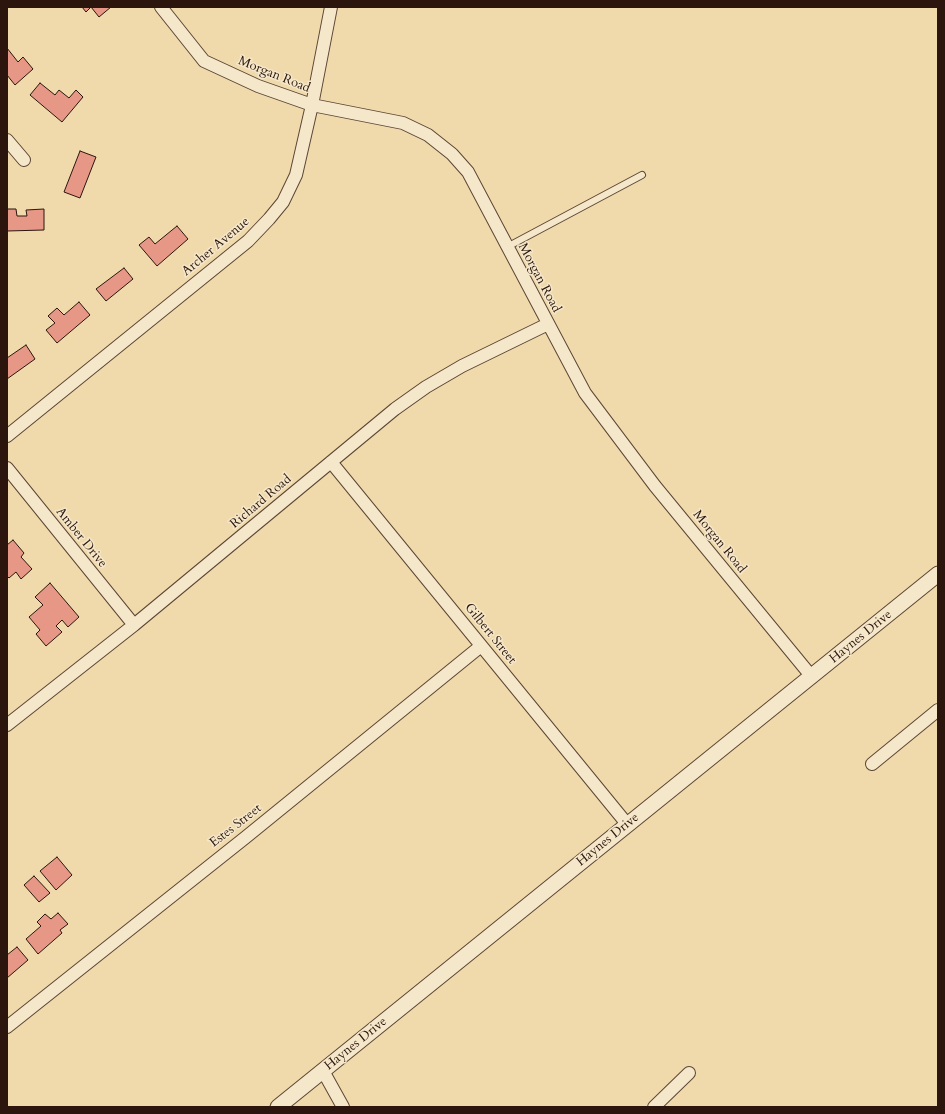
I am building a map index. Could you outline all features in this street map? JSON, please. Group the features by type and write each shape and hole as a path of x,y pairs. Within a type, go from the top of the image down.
{"street":[{"name":"Morgan Road","path":"161,7 204,61 258,86 312,105 403,123 428,135 452,154 468,172 585,393 654,486 812,677"},
{"name":"Archer Avenue","path":"7,436 248,241 283,202 296,175 312,105 331,7"},
{"path":"7,140 24,160"},
{"name":"Richard Road","path":"7,725 134,625 395,409 426,387 462,366 548,324"},
{"name":"Gilbert Street","path":"331,462 627,824"},
{"name":"Amber Drive","path":"7,468 134,625"},
{"name":"Haynes Drive","path":"278,1107 938,574"},
{"name":"Estes Street","path":"7,1027 246,837 481,646"},
{"path":"872,764 938,710"},
{"path":"323,1071 343,1107"},
{"path":"654,1107 689,1074"}],"lane":[{"path":"507,247 642,175"}],"building":[{"path":"82,7 91,7 86,12"},
{"path":"91,7 111,7 99,17"},
{"path":"7,48 18,62 23,57 33,69 15,85 7,75"},
{"path":"40,83 55,95 59,90 69,98 76,90 83,97 62,122 30,95"},
{"path":"80,151 96,157 80,198 64,192"},
{"path":"7,209 16,209 17,216 27,216 26,210 44,209 44,230 7,231"},
{"path":"177,226 188,239 157,266 139,245 149,237 155,244"},
{"path":"124,268 133,279 106,301 96,289"},
{"path":"79,302 90,315 57,343 46,330 55,323 48,316 57,308 64,315"},
{"path":"26,345 35,359 7,379 7,358"},
{"path":"13,540 24,553 21,557 32,569 21,579 16,572 9,578 7,576 7,545"},
{"path":"50,583 79,617 68,627 62,620 56,626 62,632 46,646 36,634 40,630 29,617 43,605 35,597"},
{"path":"57,857 72,875 56,890 40,871"},
{"path":"34,876 50,893 39,902 24,885"},
{"path":"58,913 68,924 60,930 62,933 38,954 26,939 41,926 37,922 45,914 51,919"},
{"path":"17,947 28,960 7,978 7,955"}]}
